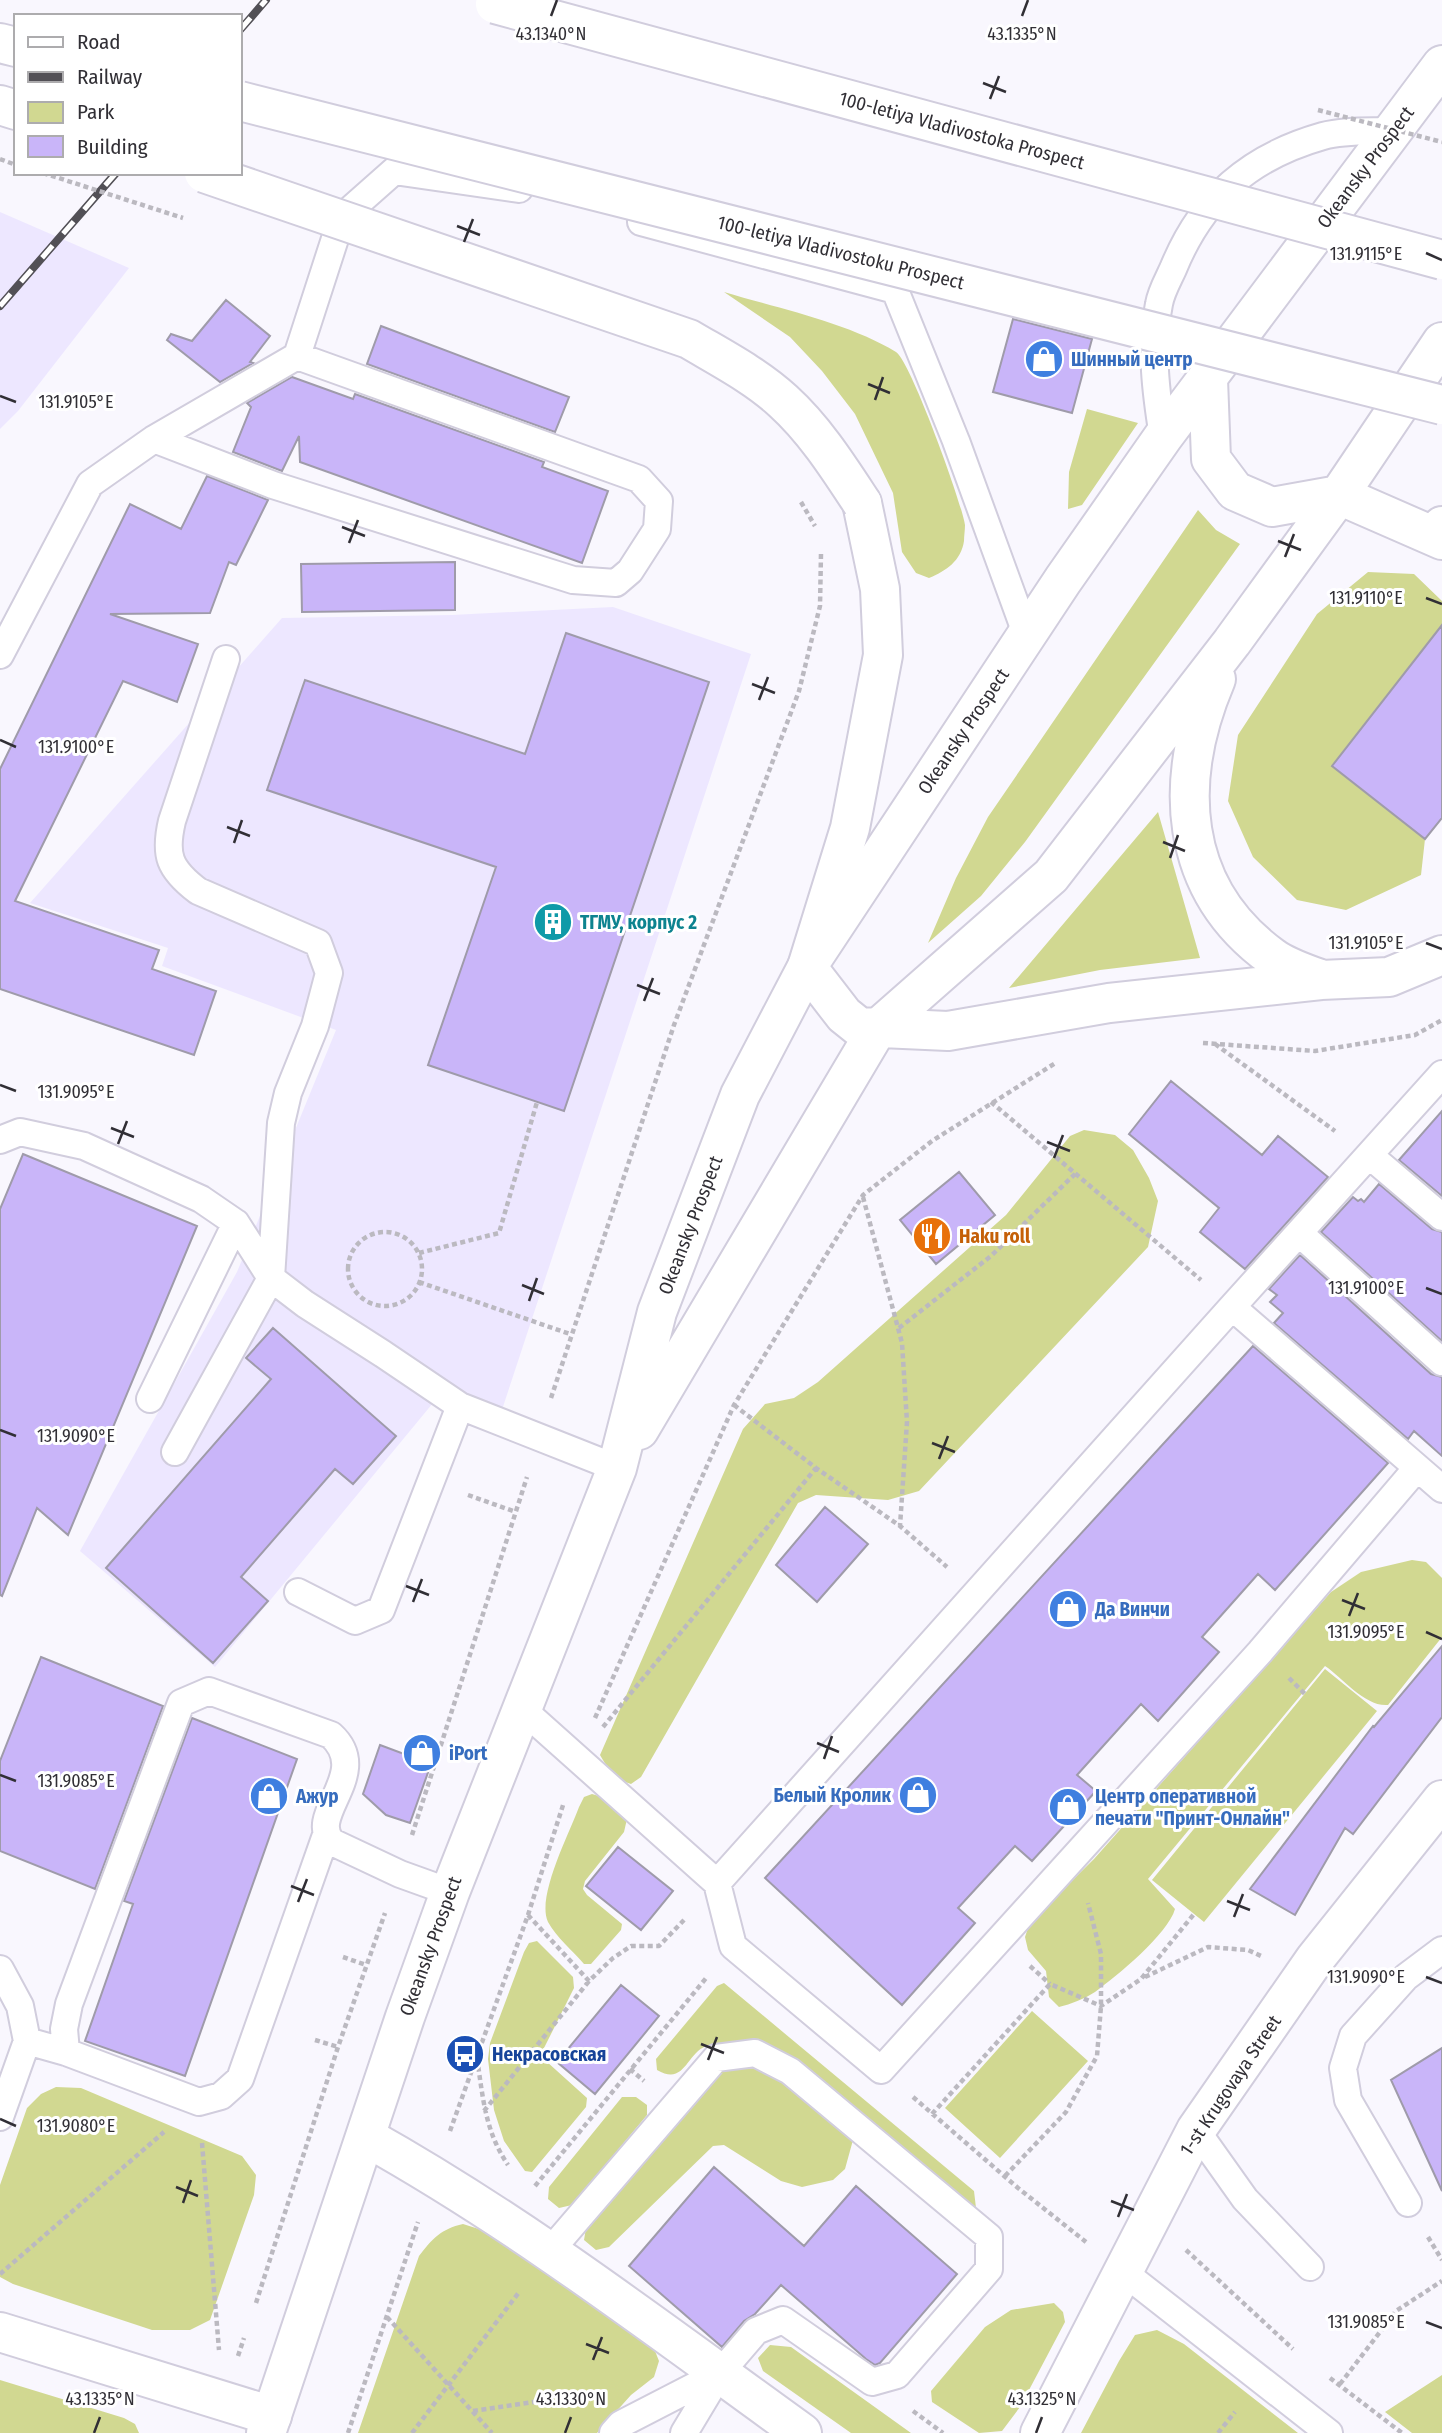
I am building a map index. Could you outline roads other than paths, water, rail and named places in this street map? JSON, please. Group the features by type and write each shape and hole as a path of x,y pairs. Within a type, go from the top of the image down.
{"main road":[{"name":"100-letiya Vladivostoka Prospect","path":"481,0 1442,260"},
{"name":"Okeansky Prospect","path":"269,2424 405,2017 450,1892 617,1468 657,1312 740,1095 807,967 1027,636 1163,437 1442,65"},
{"name":"100-letiya Vladivostoku Prospect","path":"242,103 1442,405"},
{"path":"210,175 689,340 737,367 784,401 826,449 862,503 880,589 883,655 850,828 807,967 844,1015 859,1027 948,1031 1109,1003 1321,980 1389,977 1442,956"},
{"name":"Okeansky Prospect","path":"617,1468 877,1029 1051,876 1232,642 1339,495 1442,342"},
{"path":"1208,379 1211,459 1235,491 1272,507 1339,495 1440,534"},
{"path":"1232,642 1203,709 1189,788 1192,830 1202,870 1217,902 1238,929 1274,959 1321,980"},
{"name":"1-st Krugovaya Street","path":"1040,2433 1196,2130 1315,1959 1442,1800"},
{"path":"366,2137 560,2239 720,2374 802,2433"},
{"path":"0,2332 223,2400 269,2424"}],"lane":[{"path":"1163,437 1153,376 1159,303 1181,250 1212,201 1255,163 1290,147 1326,135 1392,131"},
{"path":"0,655 90,484 154,439 297,356 342,217 394,171 507,186 895,290 956,441 1027,636"},
{"path":"154,439 273,485 573,580 616,583 630,571 657,529 659,501 639,479 297,356"},
{"path":"175,1452 271,1278 281,1123 288,1093 315,1026 329,973 318,943 198,891 181,878 170,861 167,843 172,821 226,659"},
{"path":"716,1884 1442,1074"},
{"path":"0,1140 20,1132 84,1146 201,1199 236,1223 271,1278 305,1304 460,1406 617,1468"},
{"path":"1369,1156 1442,1217"},
{"path":"150,1399 236,1223"},
{"path":"1299,1233 1442,1362"},
{"path":"1232,1307 1442,1489"},
{"path":"298,1592 355,1621 381,1611 460,1406"},
{"path":"522,1709 716,1884 733,1946 881,2070 1260,1652 1417,1468"},
{"path":"27,2041 66,2052 199,2102 221,2096 240,2079 326,1835 325,1825 345,1773 346,1758 342,1744 331,1735 209,1691 181,1703 69,2004 64,2029 66,2052"},
{"path":"326,1835 332,1842 400,1874 450,1892"},
{"path":"1408,2203 1348,2100 1343,2068 1353,2036 1406,1977 1442,1950"},
{"path":"0,1969 20,2006 27,2041 0,2117"},
{"path":"560,2239 716,2058 755,2053 790,2071 989,2237 989,2269 897,2375 872,2382 783,2320 757,2331 720,2374 684,2433"},
{"path":"1196,2130 1245,2199 1310,2267"},
{"path":"1122,2271 1329,2433"},
{"path":"613,2433 621,2424 720,2374"}],"railway":[{"path":"242,28 266,0"},
{"path":"0,306 114,175"}],"place":[{"name":"Шинный центр","path":"1044,359"},
{"name":"ТГМУ, корпус 2","path":"553,922"},
{"name":"Haku roll","path":"932,1236"},
{"name":"Да Винчи","path":"1068,1609"},
{"name":"iPort","path":"422,1753"},
{"name":"Белый Кролик","path":"918,1795"},
{"name":"Ажур","path":"269,1796"},
{"name":"Центр оперативной печати \"Принт-Онлайн\"","path":"1068,1807"},
{"name":"Некрасовская","path":"465,2054"}]}
